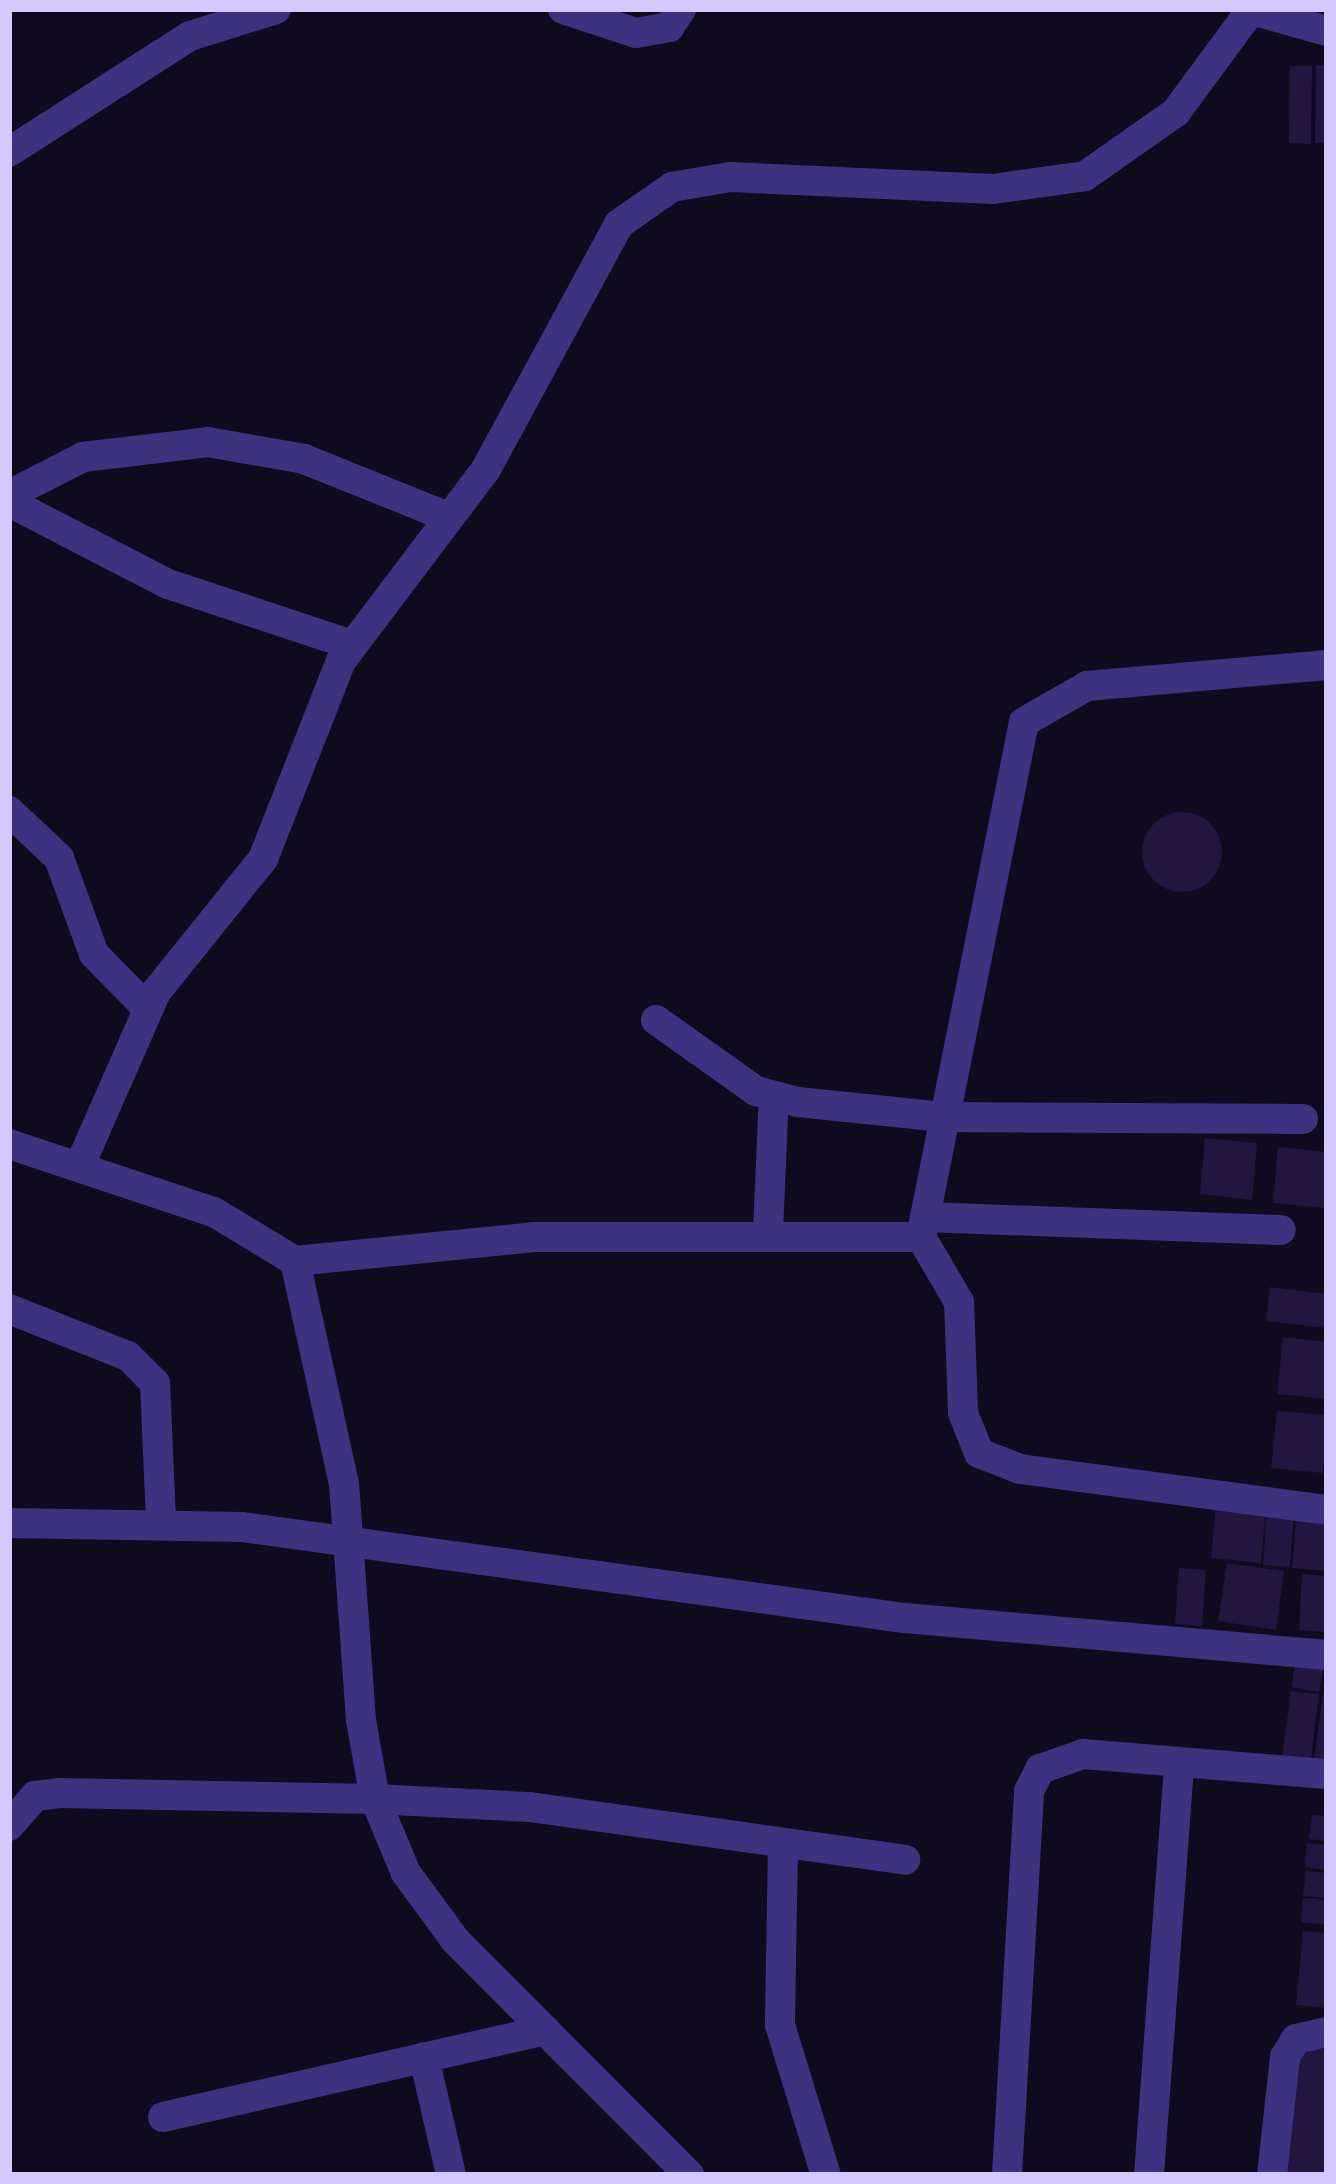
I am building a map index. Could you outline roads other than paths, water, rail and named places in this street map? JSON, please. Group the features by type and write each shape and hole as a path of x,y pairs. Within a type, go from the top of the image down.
{"street":[{"path":"9,152 116,93 190,36 276,9"},
{"path":"563,9 636,33 669,27 681,9"},
{"path":"80,1166 147,1008 263,859 352,644 486,469 619,224 672,188 730,177 1039,188 1085,176 1176,112 1250,10 1327,31"},
{"path":"9,499 83,457 208,442 304,458 448,517"},
{"path":"9,499 167,584 352,644"},
{"path":"1327,665 1087,686 1024,722 923,1227 959,1302 963,1413 979,1453 1020,1468 1327,1510"},
{"path":"9,812 59,858 94,954 147,1008"},
{"path":"656,1019 774,1096 943,1118 1303,1119"},
{"path":"768,1231 774,1096"},
{"path":"9,1144 248,1227 295,1262 332,1398 375,1799 406,1873 455,1940 689,2175"},
{"path":"295,1262 417,1243 768,1231 923,1227 1281,1230"},
{"path":"9,1309 128,1356 155,1383 161,1521"},
{"path":"9,1523 161,1521 345,1540 905,1618 1327,1654"},
{"path":"1007,2175 1029,1791 1059,1756 1327,1774"},
{"path":"1149,2175 1179,1762"},
{"path":"9,1826 35,1796 59,1793 375,1799 530,1807 905,1860"},
{"path":"783,1846 780,2025 826,2175"},
{"path":"164,2117 545,2030"},
{"path":"1272,2175 1285,2057 1296,2038 1327,2032"},
{"path":"424,2057 451,2175"}]}
